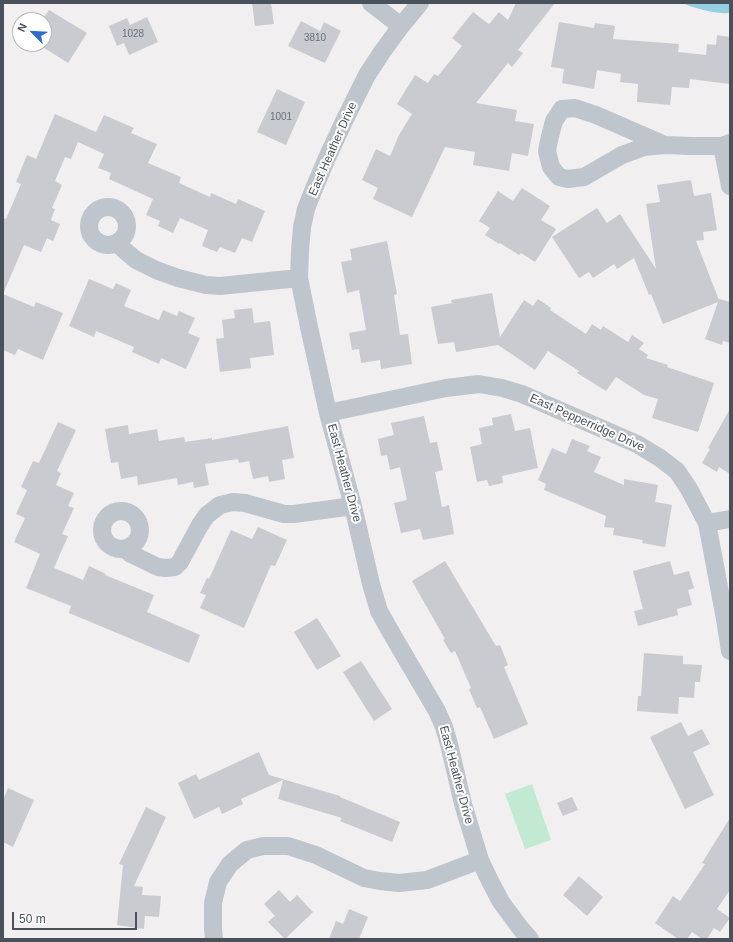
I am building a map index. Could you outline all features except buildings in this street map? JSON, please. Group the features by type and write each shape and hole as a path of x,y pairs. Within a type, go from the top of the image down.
{"street":[{"path":"371,3 401,26"},
{"name":"East Heather Drive","path":"420,3 401,26 367,75 345,119 313,191 306,208 302,227 299,278 328,413 379,611 437,711 444,727 463,804 480,860 501,902 530,939"},
{"path":"665,145 596,115 575,108 562,109 554,121 547,151 551,167 559,177 568,180 584,177 622,155 644,147 665,145 726,145 730,186"},
{"path":"119,242 123,250 136,260 156,270 178,278 206,285 220,286 299,278"},
{"name":"East Pepperridge Drive","path":"328,413 446,388 479,384 522,394 637,444 660,458 677,471 689,489 707,523 730,651"},
{"path":"125,549 158,567 175,567 180,562 207,515 220,504 233,502 245,503 284,514 353,506"},
{"path":"707,523 730,519"},
{"path":"214,939 213,903 218,882 230,864 247,850 263,846 288,846 316,855 364,878 399,883 427,880 480,860"}],"green space":[{"path":"532,784 551,840 525,849 505,794"}],"water":[{"path":"682,3 730,3 730,13 706,11"}]}
